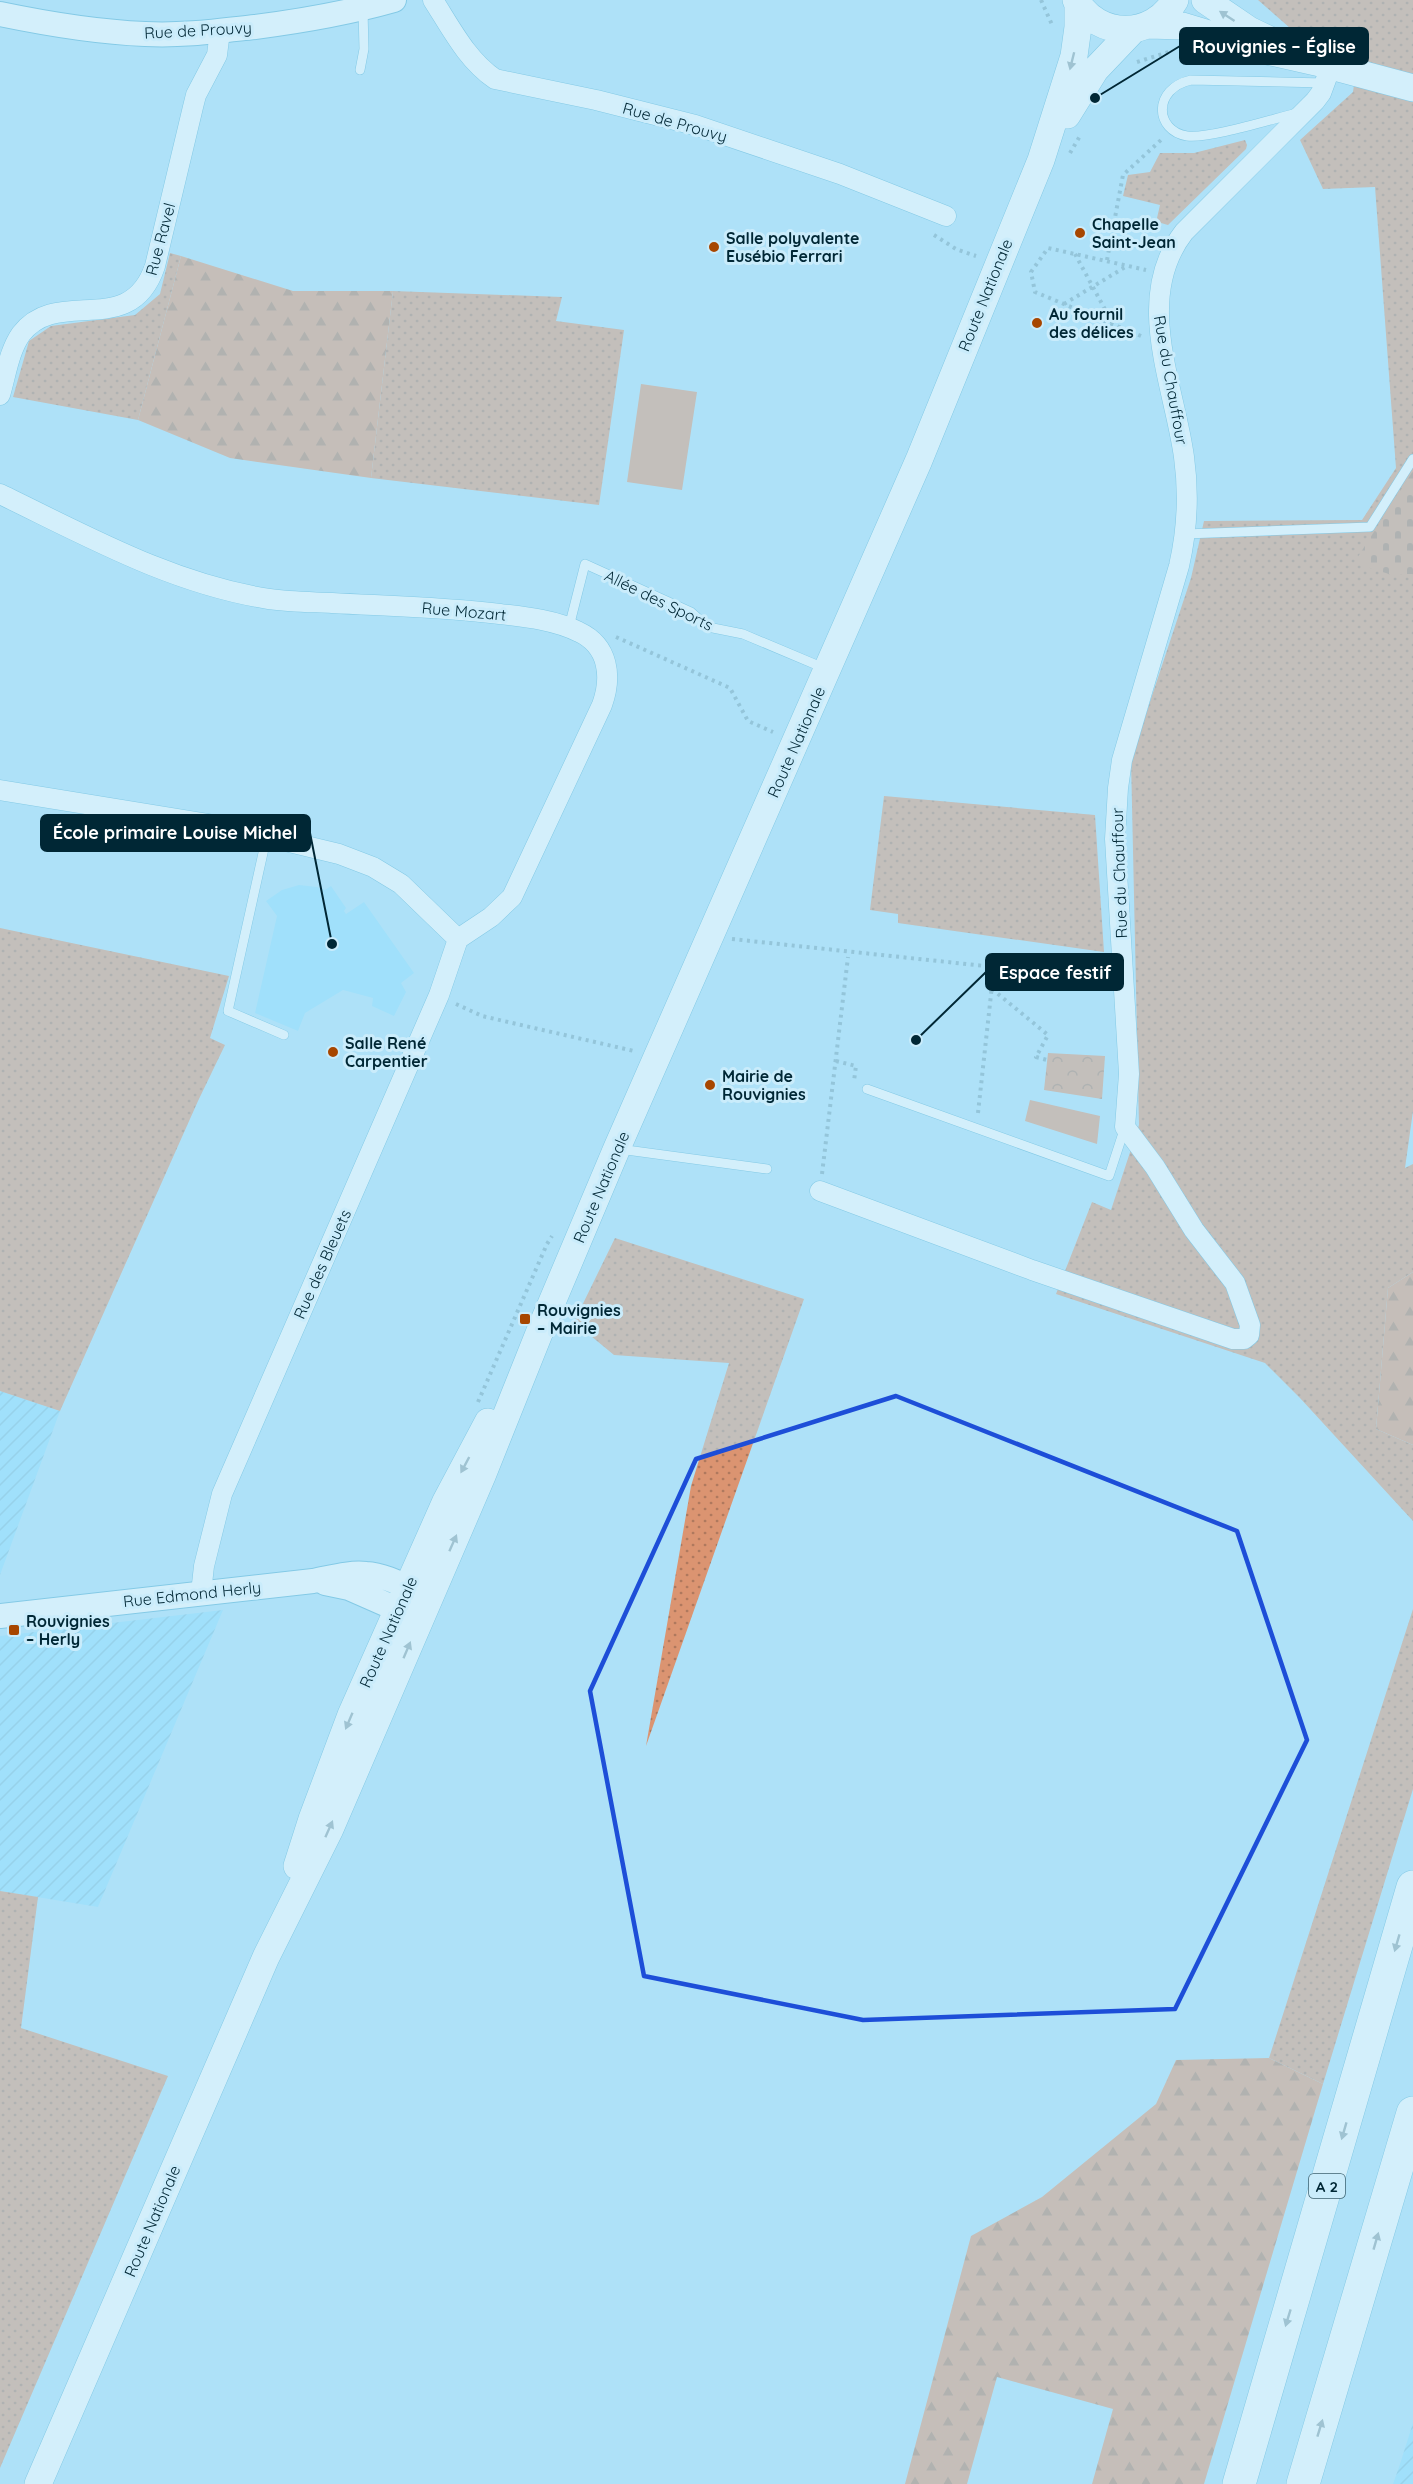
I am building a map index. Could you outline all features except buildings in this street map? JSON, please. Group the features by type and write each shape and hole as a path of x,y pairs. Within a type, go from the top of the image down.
{"highway":[{"name":"A 2","path":"1239,2484 1413,1887"},
{"path":"1303,2484 1413,2113"}],"main road":[{"name":"Route Nationale","path":"1041,160 1095,70 1112,49 1142,27 1163,16 1174,0"},
{"path":"1205,0 1249,30 1324,70"},
{"name":"Route Nationale","path":"38,2484 266,1957 338,1746 489,1459 617,1148 919,460 1041,160 1074,56 1078,27 1077,1"},
{"path":"1077,1 1089,16 1103,25 1118,29 1182,26 1324,70 1413,88"}],"street":[{"name":"Rue de Prouvy","path":"0,14 59,25 136,33 220,31 323,17 394,0"},
{"name":"Rue de Prouvy","path":"433,0 468,54 495,79 596,100 695,125 852,179 946,216"},
{"name":"Rue Ravel","path":"0,394 15,346 27,327 48,315 114,308 125,304 135,298 148,282 155,266 196,95 217,55 220,31"},
{"name":"Rue du Chauffour","path":"1125,1127 1129,1074 1116,839 1119,774 1179,566 1185,534 1187,503 1185,460 1161,344 1158,313 1162,274 1171,250 1184,232 1307,111 1321,93 1324,70"},
{"name":"Rue Mozart","path":"0,494 149,565 191,581 230,592 292,601 484,612 537,619 569,627 591,640 600,649 608,668 607,693 602,705 512,897 491,917 458,939"},
{"path":"0,790 189,820 267,835 339,854 373,867 411,892 458,939"},
{"name":"Rue des Bleuets","path":"201,1593 204,1566 222,1494 439,995 458,939"},
{"path":"820,1191 1043,1274 1233,1339 1244,1339 1249,1335 1250,1325 1235,1283 1194,1230 1155,1167 1125,1127"},
{"name":"Rue Edmond Herly","path":"0,1616 314,1581 341,1585 414,1603"}],"lane":[{"path":"360,70 364,40 363,8"},
{"path":"1307,111 1198,135 1184,135 1173,129 1165,117 1162,104 1168,91 1183,82 1324,70"},
{"path":"1185,534 1370,527 1413,459"},
{"name":"Allée des Sports","path":"569,627 585,564 691,612 708,627 743,634 828,669"},
{"path":"267,835 228,1011 284,1035"},
{"path":"867,1089 1109,1176 1125,1127"},
{"path":"617,1148 767,1169"}],"path":[{"path":"1107,260 1123,175 1173,129"},
{"path":"1161,344 1035,292 1031,272 1048,248 1162,274"},
{"path":"1075,254 1114,326"},
{"path":"1063,304 1127,266"},
{"path":"591,640 617,637 730,688 748,721 795,742"},
{"path":"710,937 994,967 1125,986"},
{"path":"820,1191 848,957"},
{"path":"977,1129 994,967"},
{"path":"991,989 1048,1035 1036,1057 1047,1060"},
{"path":"439,995 482,1016 658,1057"},
{"path":"836,1061 856,1066 854,1084 867,1089"}],"highlighted area":[{"path":"896,1396 1237,1531 1307,1740 1175,2009 863,2020 644,1976 590,1691 696,1459"}],"shaded area":[{"path":"299,885 325,890 331,886 346,908 344,911 346,914 364,902 414,973 401,983 406,992 394,1016 372,1006 373,998 343,990 305,1013 298,1031 255,1013 277,916 266,901 282,890"},
{"path":"0,1391 60,1411 0,1575"},
{"path":"223,1610 98,1907 0,1891 0,1636"},
{"path":"1413,2423 1413,2484 1393,2484 1399,2467"}],"green space":[{"path":"1258,0 1413,0 1413,1111 1405,1168 1413,1164 1413,1272 1388,1288 1376,1429 1413,1445 1413,1521 1265,1363 1056,1294 1092,1202 1111,1210 1139,1125 1131,759 1191,578 1204,521 1362,520 1396,468 1375,187 1323,189 1300,140 1353,92 1359,47 1290,28"},
{"path":"1245,140 1246,149 1168,225 1161,223 1157,218 1160,205 1123,196 1128,175 1150,172 1160,153 1194,153"},
{"path":"170,253 181,256 138,420 13,397 29,341 51,326 135,315 160,294"},
{"path":"181,256 293,291 393,291 371,478 230,458 138,420"},
{"path":"393,291 562,297 556,321 624,330 599,505 371,478"},
{"path":"641,384 697,392 682,490 627,482"},
{"path":"1413,471 1413,574 1389,574 1354,563"},
{"path":"884,796 1095,815 1104,952 898,923 898,914 870,910"},
{"path":"0,928 229,976 210,1038 225,1045 60,1411 0,1391"},
{"path":"1048,1053 1105,1056 1102,1099 1044,1090"},
{"path":"1030,1100 1100,1116 1097,1144 1025,1121"},
{"path":"615,1238 804,1299 646,1746 691,1486 729,1363 614,1355 574,1322"},
{"path":"1413,1272 1413,1445 1376,1429 1388,1288"},
{"path":"1413,1609 1413,1789 1323,2084 1269,2058"},
{"path":"0,1891 38,1897 21,2028 168,2076 0,2468"},
{"path":"1269,2058 1323,2084 1204,2484 1092,2484 1113,2409 997,2377 967,2484 905,2484 971,2236 1042,2197 1156,2104 1176,2060"}],"place":[{"name":"Rouvignies – Église","path":"1095,98"},
{"name":"Chapelle Saint-Jean","path":"1080,233"},
{"name":"Salle polyvalente Eusébio Ferrari","path":"714,247"},
{"name":"Au fournil des délices","path":"1037,323"},
{"name":"École primaire Louise Michel","path":"332,944"},
{"name":"Espace festif","path":"916,1040"},
{"name":"Salle René Carpentier","path":"333,1052"},
{"name":"Mairie de Rouvignies","path":"710,1085"},
{"name":"Rouvignies – Mairie","path":"525,1319"},
{"name":"Rouvignies – Herly","path":"14,1630"}]}
